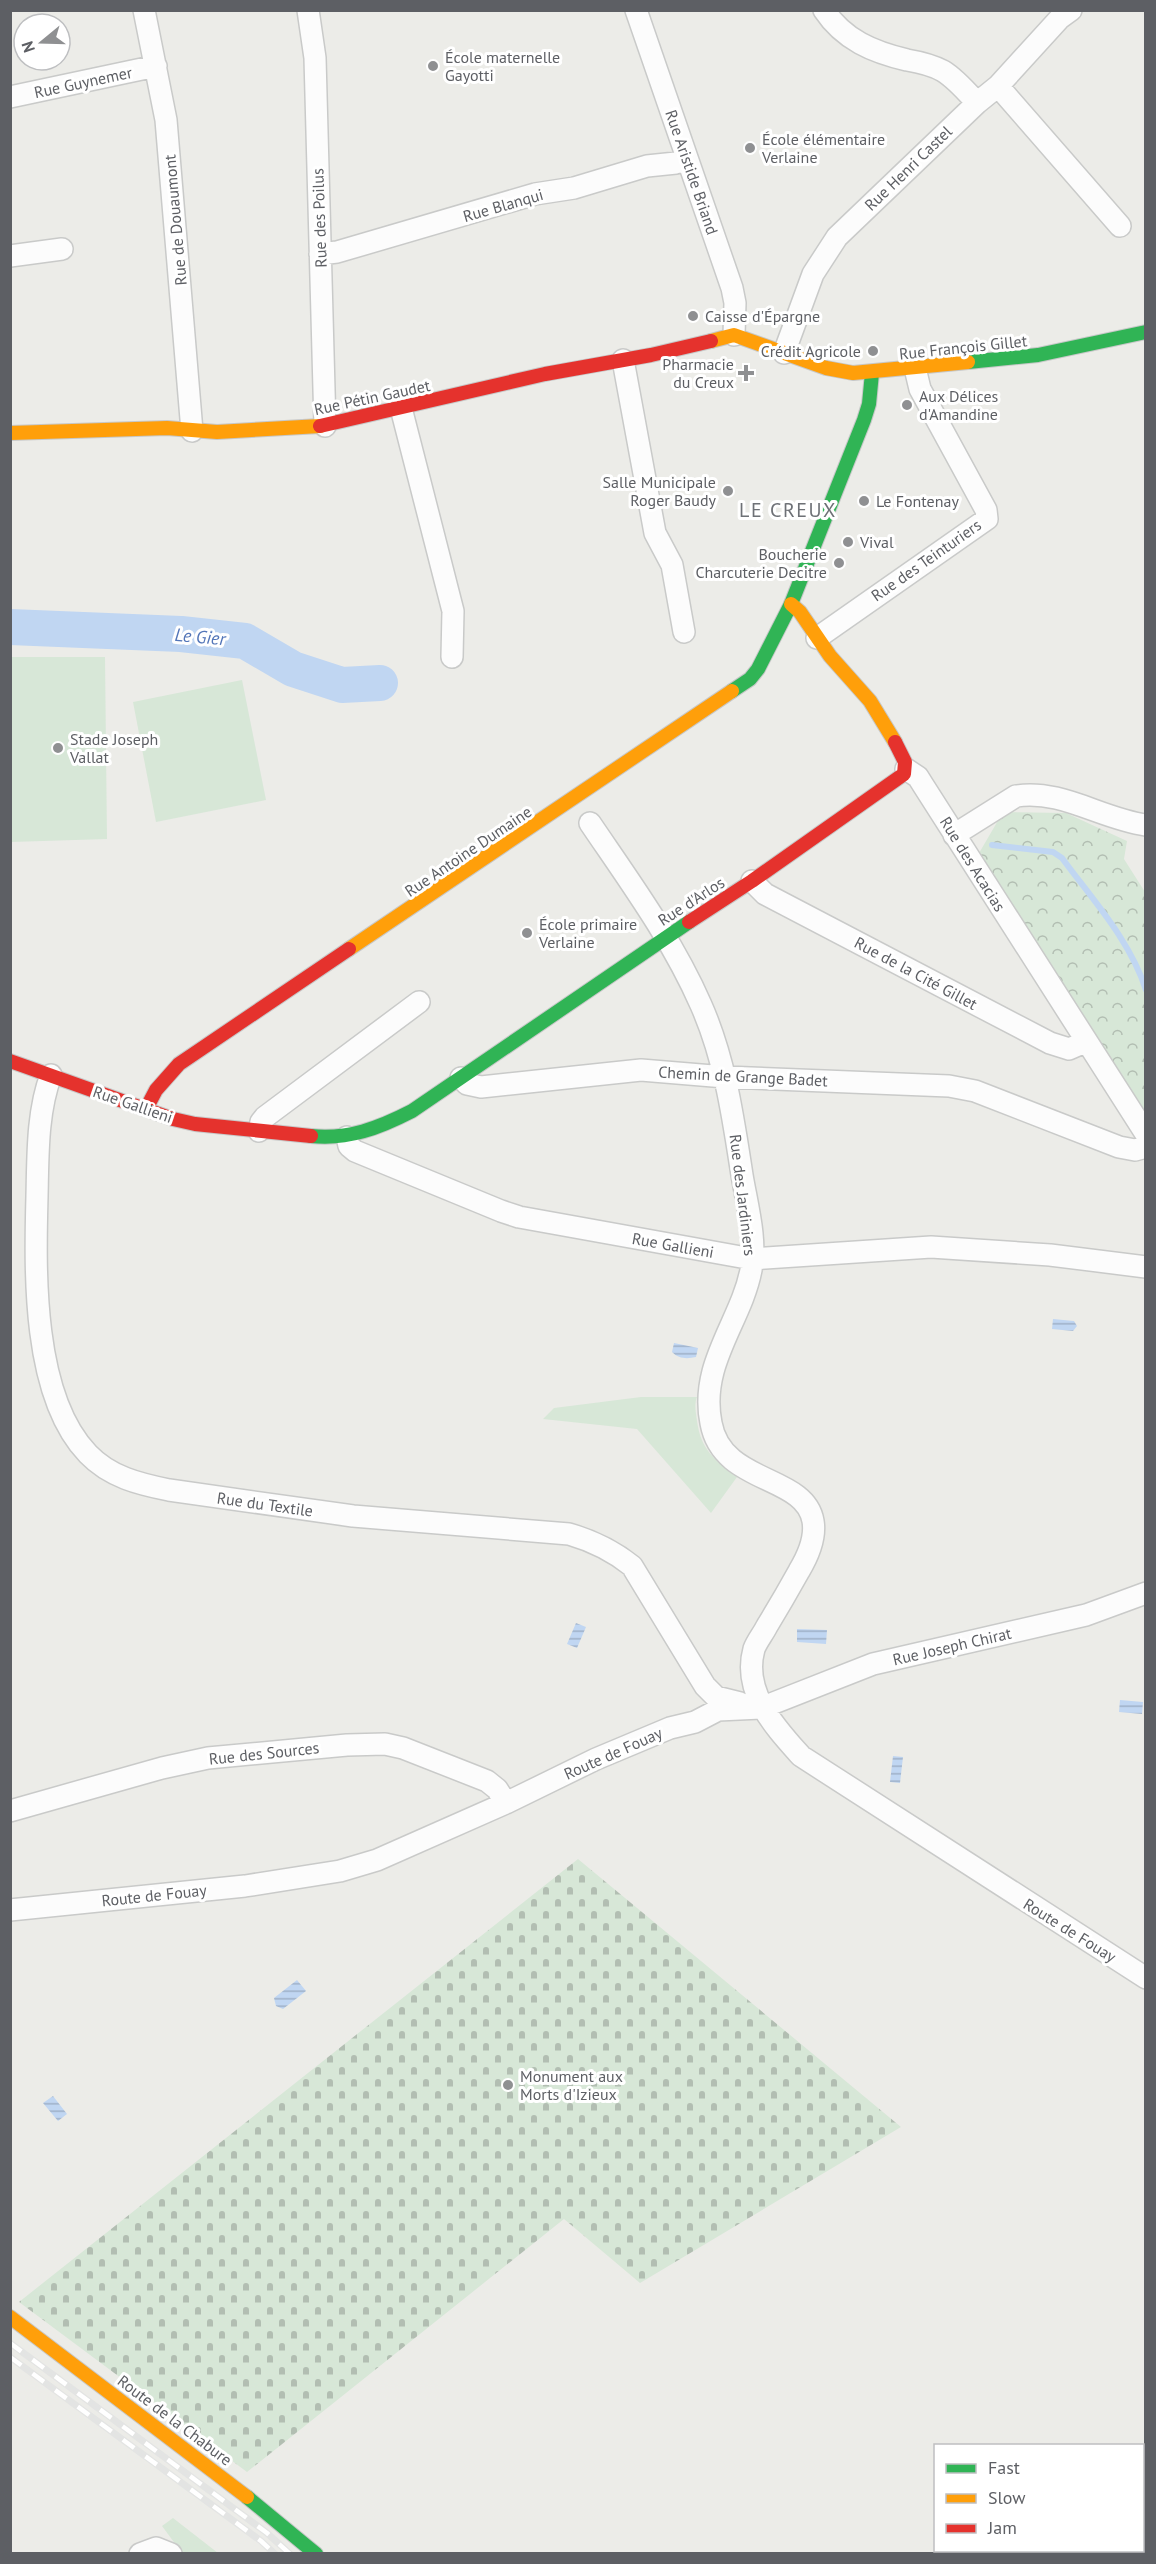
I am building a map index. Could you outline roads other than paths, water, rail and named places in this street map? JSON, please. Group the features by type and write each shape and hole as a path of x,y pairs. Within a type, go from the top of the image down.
{"main road":[{"name":"Rue François Gillet","path":"734,335 839,372 872,373 946,362 1038,355 1146,332"},
{"name":"Rue Pétin Gaudet","path":"10,433 167,428 217,432 325,426 545,374 623,360 734,335"},
{"name":"Rue Antoine Dumaine","path":"146,1109 156,1090 179,1064 741,686 758,669 791,604 864,420 869,404 872,373"},
{"name":"Rue des Acacias","path":"791,604 800,612 817,638 884,720 906,768"},
{"name":"Rue d'Arlos","path":"461,1078 895,782 906,768"},
{"name":"Rue Gallieni","path":"10,1061 195,1124 329,1138 347,1137"},
{"path":"347,1137 390,1122 412,1111 461,1078"},
{"name":"Route de la Chabure","path":"10,2317 233,2485 316,2553"}],"street":[{"name":"Rue de Douaumont","path":"144,10 166,120 192,431"},
{"name":"Rue des Poilus","path":"308,10 315,58 325,426"},
{"name":"Rue Aristide Briand","path":"636,10 732,288 735,303 734,335"},
{"path":"824,10 840,30 856,42 885,54 943,71 977,103"},
{"name":"Rue Henri Castel","path":"784,352 813,274 837,237 977,103 998,86 1060,18 1071,10"},
{"name":"Rue Guynemer","path":"10,97 156,66"},
{"path":"998,86 1120,226"},
{"name":"Rue Blanqui","path":"320,254 337,252 535,194 574,188 647,166 676,163 687,159"},
{"path":"10,256 62,249"},
{"path":"623,360 655,533 672,565 684,632"},
{"name":"Rue des Teinturiers","path":"817,638 987,519 986,510 920,389 915,368"},
{"path":"401,408 453,611 452,657"},
{"name":"Rue des Acacias","path":"906,768 918,777 1085,1042 1146,1134"},
{"path":"954,835 1016,795 1024,794 1068,800 1146,825"},
{"name":"Rue des Jardiniers","path":"590,823 667,936 702,1007 725,1077 751,1233 752,1259 747,1285 716,1358 711,1381 710,1421 721,1448 731,1459 802,1499 810,1509 814,1522 813,1537 807,1557 755,1648 751,1671 761,1708"},
{"name":"Rue de la Cité Gillet","path":"752,881 765,894 1050,1043 1069,1048 1085,1042"},
{"path":"259,1131 265,1117 419,1002"},
{"name":"Chemin de Grange Badet","path":"461,1078 467,1084 481,1087 624,1071 949,1086 975,1090 1119,1148 1135,1150 1146,1147"},
{"name":"Rue du Textile","path":"51,1075 43,1107 38,1152 36,1294 52,1387 58,1406 65,1424 88,1454 114,1475 142,1485 169,1490 353,1516 569,1534 593,1541 614,1552 632,1566 705,1686 716,1697 761,1708"},
{"name":"Rue Gallieni","path":"347,1137 349,1146 355,1151 474,1201 519,1217 752,1259 931,1247 1050,1255 1146,1266"},
{"name":"Rue Joseph Chirat","path":"761,1708 873,1664 1086,1615 1146,1593"},
{"name":"Route de Fouay","path":"10,1910 262,1884 340,1871 377,1860 506,1803 596,1759 670,1728 695,1722 718,1710 761,1708 801,1756 1146,1978"},
{"name":"Rue des Sources","path":"10,1811 162,1768 208,1758 367,1744 403,1748 488,1781 498,1789 506,1803"},
{"path":"140,2553 156,2548 171,2553"}],"water":[{"path":"1053,1319 1074,1321 1077,1326 1073,1331 1052,1329"},
{"path":"674,1343 698,1348 696,1357 677,1356 672,1352"},
{"path":"576,1623 586,1627 577,1648 567,1644"},
{"path":"797,1629 827,1630 826,1644 797,1642"},
{"path":"1120,1700 1143,1702 1142,1714 1119,1712"},
{"path":"893,1756 903,1757 900,1783 890,1782"},
{"path":"297,1980 306,1991 283,2009 276,2006 274,1998"},
{"path":"53,2096 67,2114 58,2121 43,2103"}],"waterway":[{"name":"Le Gier","path":"10,627 181,634 245,641 293,669 342,685 380,683"},
{"path":"992,845 1053,852 1062,858 1120,937 1146,990"}],"railway":[{"path":"10,2343 267,2533 290,2554"},
{"path":"10,2357 261,2541 275,2554"}],"place":[{"name":"École maternelle Gayotti","path":"433,66"},
{"name":"École élémentaire Verlaine","path":"750,148"},
{"name":"Caisse d'Épargne","path":"693,316"},
{"name":"Crédit Agricole","path":"873,351"},
{"name":"Pharmacie du Creux","path":"746,373"},
{"name":"Aux Délices d'Amandine","path":"907,405"},
{"name":"Salle Municipale Roger Baudy","path":"728,491"},
{"name":"Le Fontenay","path":"864,501"},
{"name":"Vival","path":"848,542"},
{"name":"Boucherie Charcuterie Decitre","path":"839,563"},
{"name":"Stade Joseph Vallat","path":"58,748"},
{"name":"École primaire Verlaine","path":"527,933"},
{"name":"Monument aux Morts d'Izieux","path":"508,2085"}],"district":[{"name":"LE CREUX","path":"788,510"}]}
